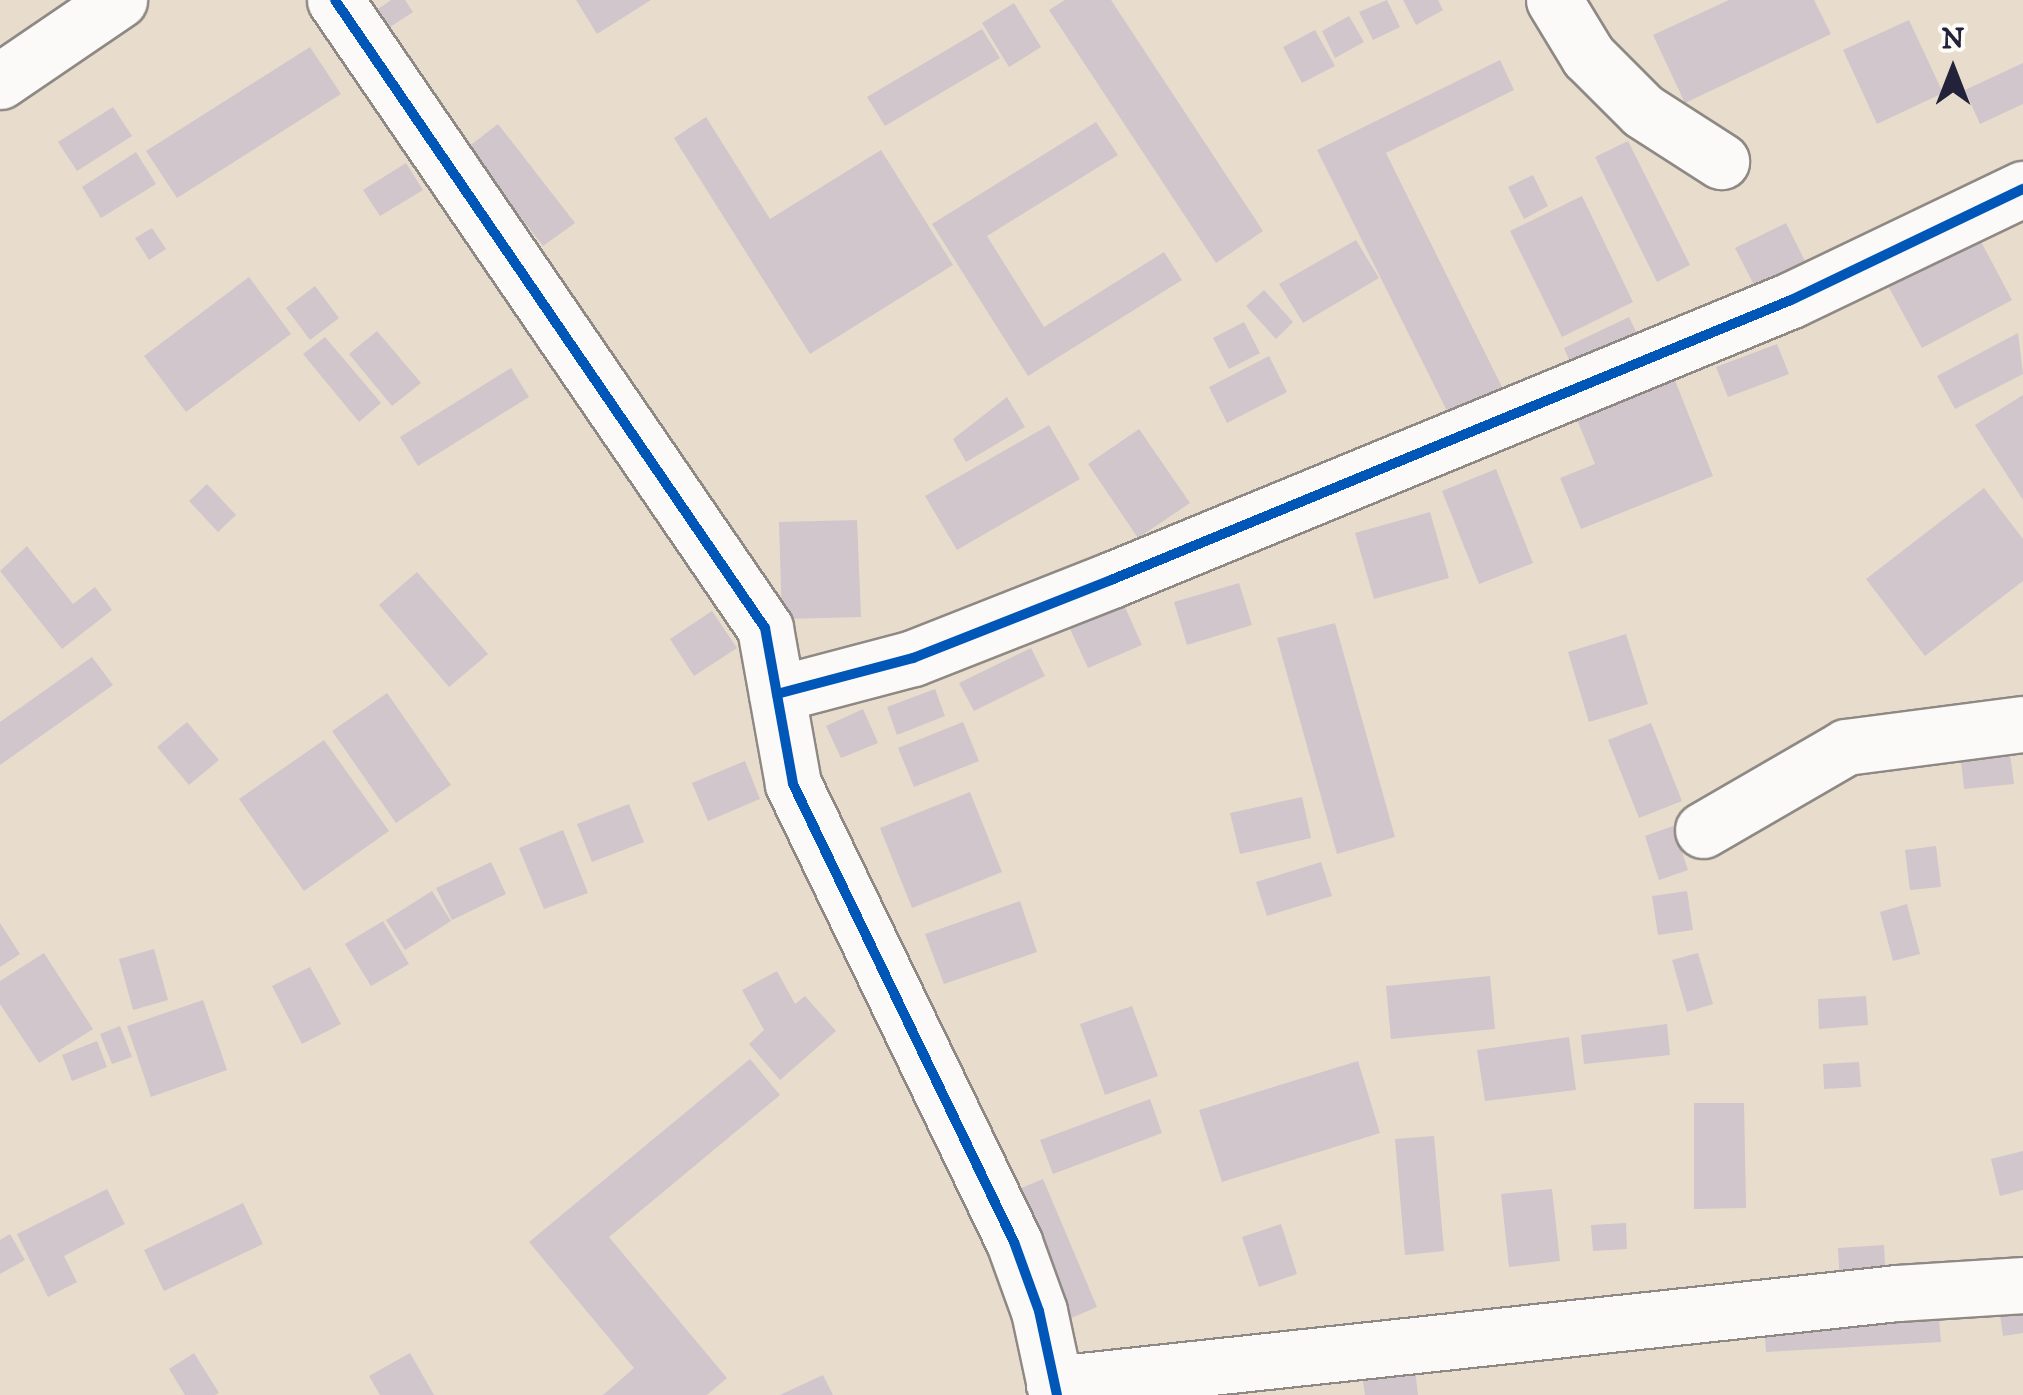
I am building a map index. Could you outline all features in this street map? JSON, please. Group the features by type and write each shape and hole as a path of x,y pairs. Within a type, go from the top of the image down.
{"street":[{"path":"0,81 119,0"},
{"path":"335,0 765,628 793,784 1014,1242 1039,1311 1055,1390 1897,1292 2023,1285"},
{"path":"1554,0 1588,56 1643,112 1721,161"},
{"path":"776,694 912,658 1112,580 1791,300 2023,189"},
{"path":"1703,830 1846,748 2023,724"}],"building":[{"path":"391,0 405,0 413,12 384,31 371,14"},
{"path":"576,0 651,0 597,34"},
{"path":"1065,0 1111,0 1263,231 1216,263 1049,10"},
{"path":"1387,0 1400,27 1373,40 1359,12"},
{"path":"1403,0 1438,0 1443,10 1416,25"},
{"path":"1729,0 1814,0 1831,34 1685,103 1653,35"},
{"path":"1014,3 1041,47 1009,67 982,23"},
{"path":"1349,16 1364,42 1335,58 1322,31"},
{"path":"1909,20 1943,93 1877,124 1843,50"},
{"path":"982,29 1000,58 885,126 867,97"},
{"path":"1315,30 1335,66 1302,83 1283,47"},
{"path":"310,47 341,94 177,198 146,151"},
{"path":"1500,60 1514,90 1386,153 1502,387 1449,415 1317,150"},
{"path":"2023,63 2023,104 1980,124 1965,90"},
{"path":"113,107 132,136 77,171 58,142"},
{"path":"706,117 770,219 881,150 953,265 810,354 674,138"},
{"path":"1096,122 1118,155 987,236 1044,327 1164,252 1182,280 1028,376 932,224"},
{"path":"498,124 575,223 543,246 467,148"},
{"path":"1628,141 1690,265 1657,282 1595,157"},
{"path":"136,152 156,184 101,218 82,187"},
{"path":"406,163 423,190 380,216 363,190"},
{"path":"1533,175 1548,206 1524,219 1508,187"},
{"path":"1582,196 1633,302 1562,337 1510,231"},
{"path":"1786,223 1805,261 1754,285 1735,248"},
{"path":"152,228 166,249 149,260 135,238"},
{"path":"1978,236 2012,300 1922,348 1887,284"},
{"path":"1356,240 1379,278 1303,323 1279,284"},
{"path":"249,277 291,334 186,412 144,356"},
{"path":"315,286 339,318 310,340 286,308"},
{"path":"1264,290 1293,322 1276,339 1246,306"},
{"path":"1629,317 1642,344 1576,376 1564,348"},
{"path":"1244,322 1260,353 1229,369 1213,338"},
{"path":"377,331 421,383 392,406 349,354"},
{"path":"2018,333 2023,374 1955,409 1937,376"},
{"path":"325,337 381,403 359,422 303,354"},
{"path":"1777,344 1789,374 1728,397 1716,367"},
{"path":"1269,356 1287,392 1227,423 1209,387"},
{"path":"511,368 529,397 418,466 400,437"},
{"path":"1674,378 1713,476 1581,529 1560,478 1595,464 1576,417"},
{"path":"2023,395 2023,500 1975,425"},
{"path":"1007,397 1025,427 966,462 953,439"},
{"path":"1049,425 1080,479 957,550 925,496"},
{"path":"1139,429 1190,503 1138,538 1088,464"},
{"path":"1496,469 1533,563 1479,584 1442,491"},
{"path":"207,484 236,515 218,532 189,501"},
{"path":"1984,488 2023,539 2023,581 1925,656 1866,579"},
{"path":"1430,512 1449,578 1374,599 1355,533"},
{"path":"857,520 861,617 782,619 779,522"},
{"path":"27,546 73,604 95,587 112,610 62,649 0,571"},
{"path":"417,572 488,654 449,687 379,605"},
{"path":"1239,583 1252,625 1187,645 1174,602"},
{"path":"1124,605 1142,645 1088,668 1070,629"},
{"path":"712,611 737,648 694,676 670,639"},
{"path":"1335,623 1395,837 1337,854 1277,638"},
{"path":"1626,634 1648,704 1589,722 1568,652"},
{"path":"1031,648 1045,676 974,711 959,683"},
{"path":"92,657 113,685 0,765 0,722"},
{"path":"935,689 945,716 897,735 887,707"},
{"path":"387,693 451,785 396,823 332,731"},
{"path":"863,709 878,743 841,758 826,726"},
{"path":"187,722 219,760 189,785 157,747"},
{"path":"963,722 979,761 914,787 898,748"},
{"path":"1651,723 1682,801 1639,818 1608,740"},
{"path":"324,740 389,831 304,891 239,799"},
{"path":"2010,754 2014,784 1964,789 1961,760"},
{"path":"745,761 760,799 708,821 692,783"},
{"path":"970,792 1002,872 912,908 880,828"},
{"path":"1302,797 1311,838 1240,854 1230,813"},
{"path":"629,804 644,842 592,862 577,824"},
{"path":"1673,826 1688,870 1659,880 1645,836"},
{"path":"563,830 588,893 544,909 519,848"},
{"path":"1936,846 1941,887 1910,890 1905,850"},
{"path":"491,862 506,894 452,920 436,888"},
{"path":"1321,862 1332,896 1267,916 1256,882"},
{"path":"432,891 451,921 405,950 386,920"},
{"path":"1687,891 1693,930 1658,935 1652,896"},
{"path":"1020,901 1037,952 944,984 925,934"},
{"path":"1907,904 1920,954 1893,961 1880,912"},
{"path":"383,921 409,964 371,986 345,944"},
{"path":"0,923 20,954 0,967"},
{"path":"154,949 168,1000 133,1010 119,959"},
{"path":"44,953 93,1029 39,1063 0,1004 0,981"},
{"path":"1698,953 1713,1004 1687,1012 1672,960"},
{"path":"310,967 341,1024 302,1044 272,986"},
{"path":"777,971 795,1004 805,996 836,1031 780,1080 749,1044 764,1030 742,990"},
{"path":"1490,976 1495,1029 1391,1039 1386,986"},
{"path":"1866,996 1868,1025 1819,1029 1818,999"},
{"path":"203,1000 227,1070 151,1097 127,1026"},
{"path":"1132,1006 1158,1076 1105,1095 1080,1024"},
{"path":"1667,1024 1670,1055 1584,1064 1581,1035"},
{"path":"120,1026 132,1057 112,1064 100,1034"},
{"path":"1569,1037 1576,1090 1485,1101 1477,1050"},
{"path":"97,1041 107,1067 72,1081 62,1055"},
{"path":"750,1059 780,1095 609,1237 727,1378 707,1395 603,1395 634,1368 529,1242"},
{"path":"1358,1061 1380,1133 1222,1182 1199,1110"},
{"path":"1859,1062 1861,1087 1824,1089 1823,1064"},
{"path":"1150,1099 1162,1133 1053,1174 1040,1140"},
{"path":"1694,1103 1744,1103 1746,1208 1694,1209"},
{"path":"1434,1136 1444,1251 1405,1255 1395,1139"},
{"path":"2023,1151 2023,1190 2000,1196 1991,1159"},
{"path":"1043,1179 1097,1307 1062,1322 1007,1194"},
{"path":"107,1189 125,1224 64,1256 77,1282 48,1297 17,1234"},
{"path":"1552,1189 1560,1261 1509,1267 1501,1194"},
{"path":"243,1203 263,1244 164,1291 144,1250"},
{"path":"1626,1223 1627,1249 1593,1251 1591,1225"},
{"path":"1281,1224 1297,1274 1259,1287 1242,1237"},
{"path":"10,1234 25,1260 0,1274 0,1240"},
{"path":"1884,1245 1886,1282 1840,1284 1838,1248"},
{"path":"2023,1297 2023,1333 2003,1336 1998,1300"},
{"path":"1938,1308 1941,1342 1766,1352 1764,1319"},
{"path":"194,1353 219,1393 185,1395 169,1369"},
{"path":"410,1353 434,1395 380,1395 369,1376"},
{"path":"1415,1368 1418,1395 1365,1395 1362,1374"},
{"path":"823,1375 833,1395 780,1395"}],"cycle path":[{"path":"335,0 765,628 793,784 1014,1242 1039,1311 1057,1395"},
{"path":"777,694 913,658 1111,580 1791,300 2023,189"}]}
